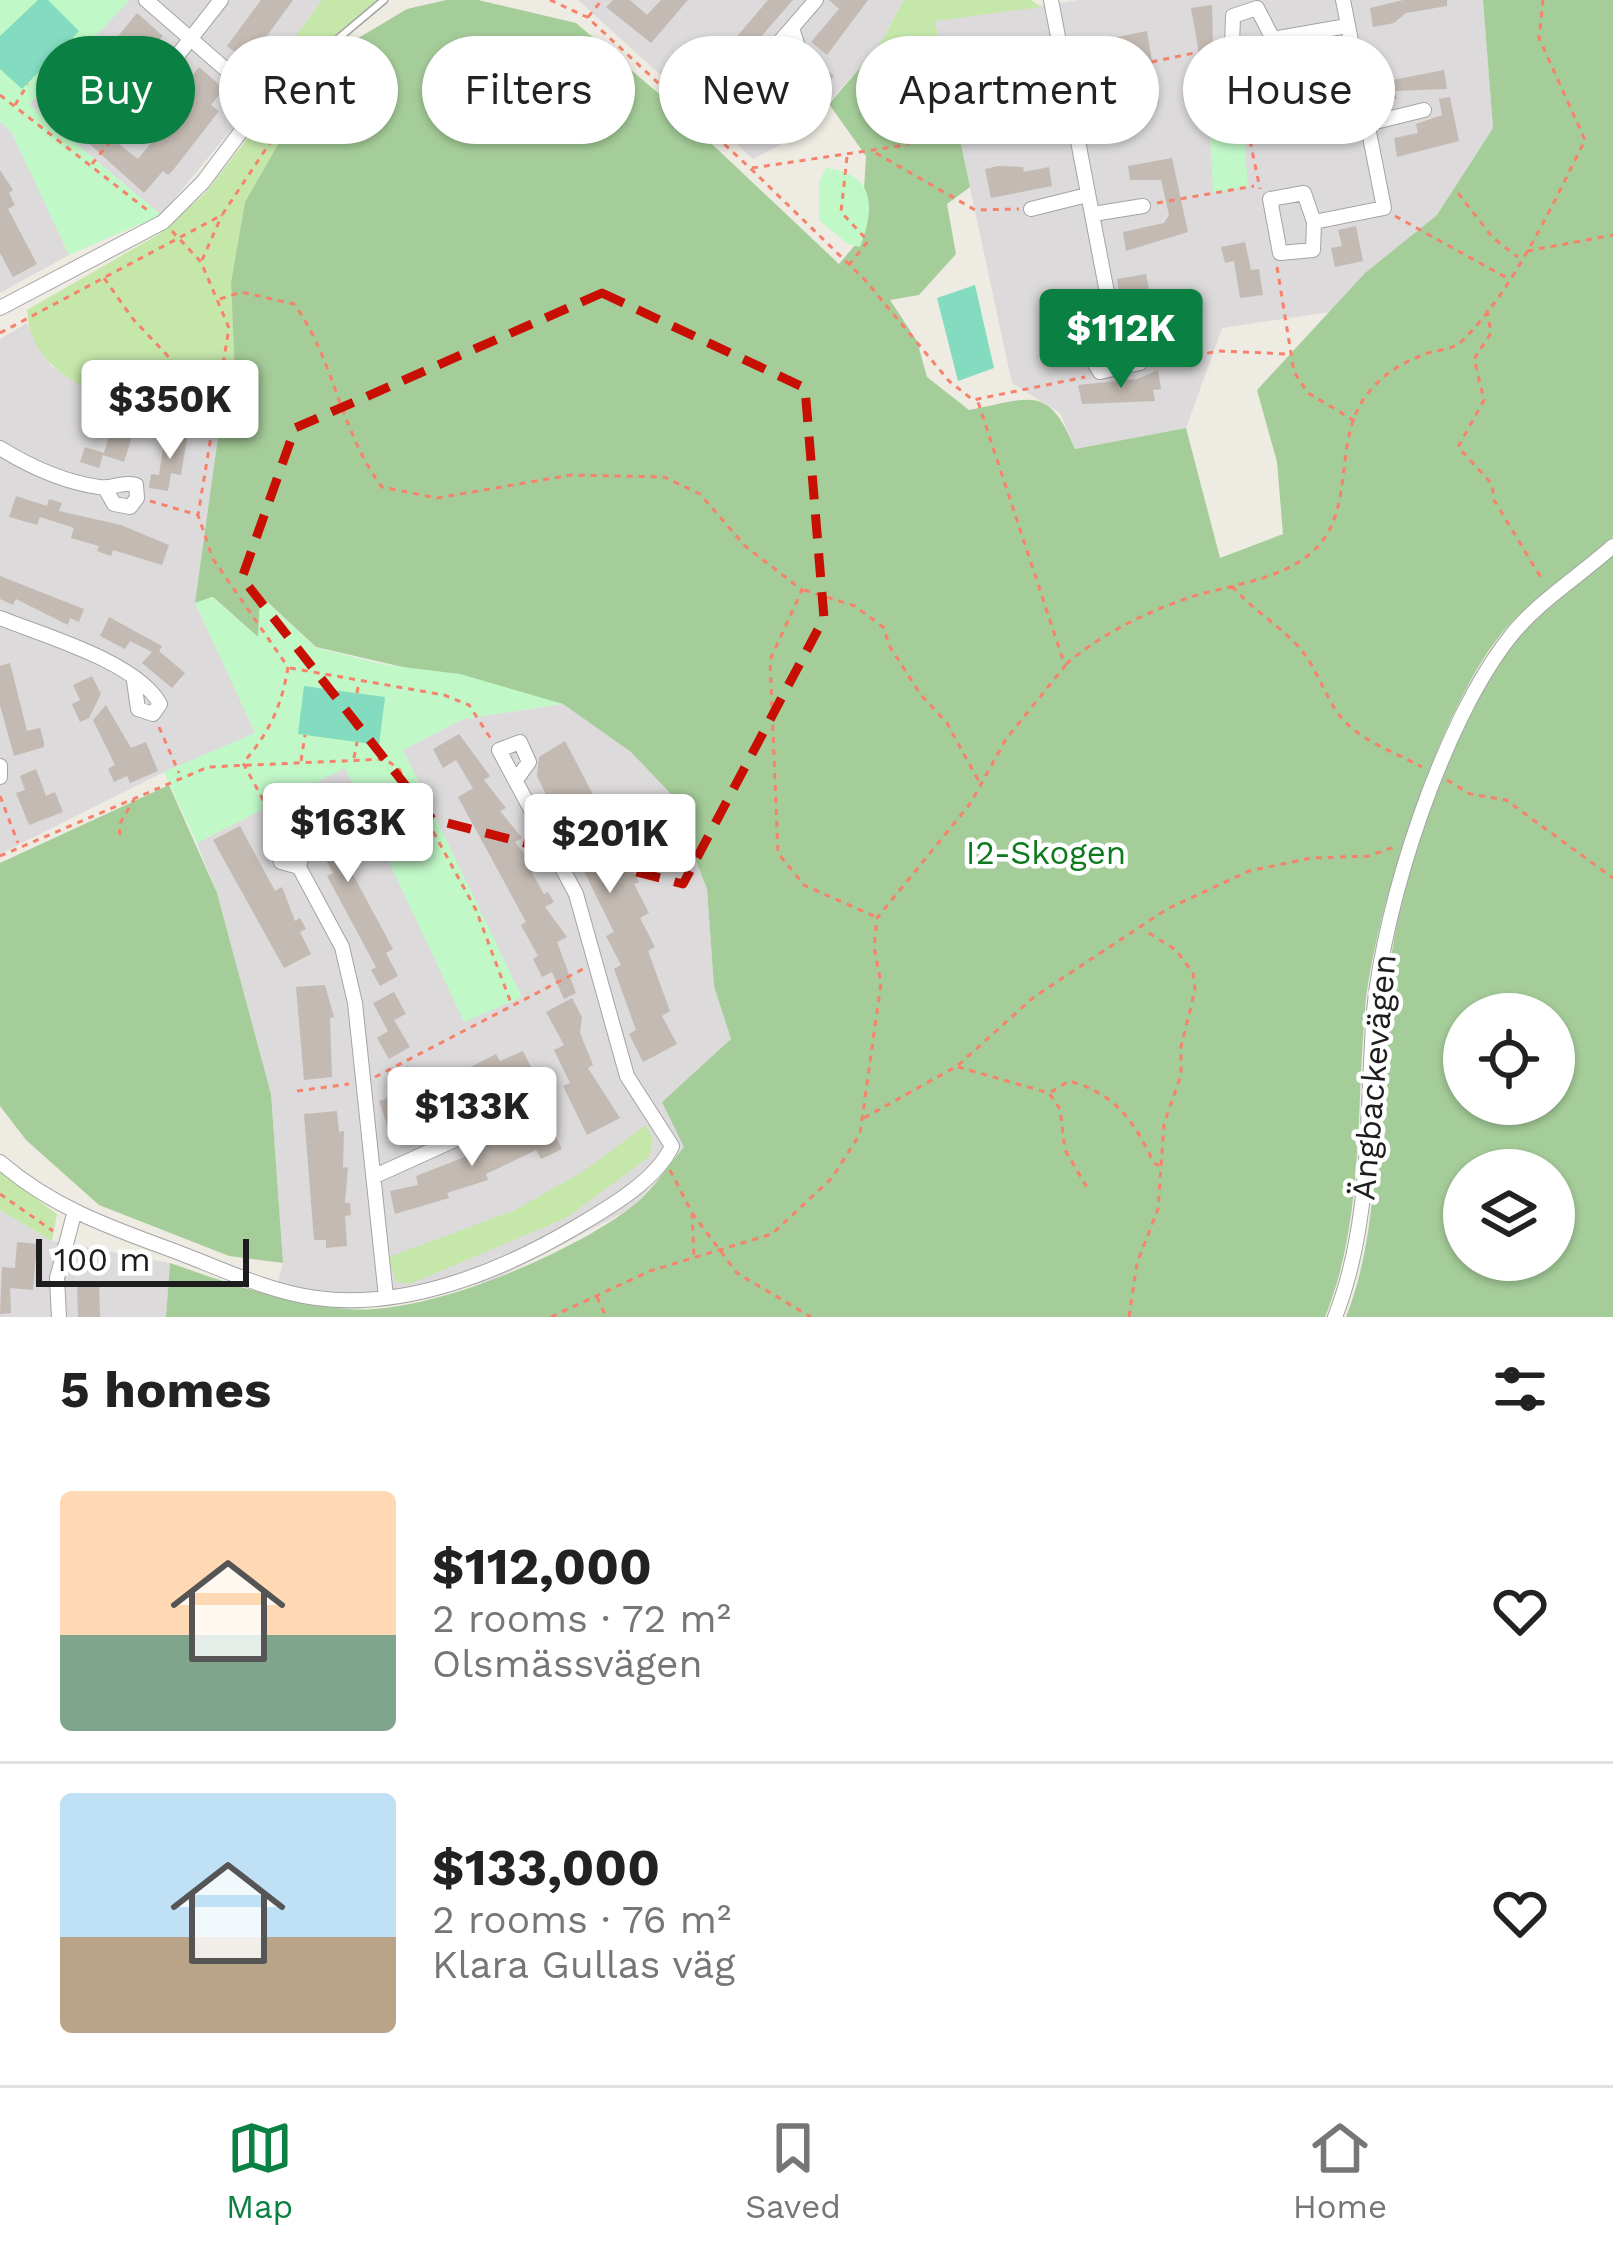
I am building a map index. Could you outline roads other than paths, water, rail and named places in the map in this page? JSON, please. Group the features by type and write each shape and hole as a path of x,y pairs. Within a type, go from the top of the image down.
{"street":[{"path":"146,0 186,36"},
{"path":"194,36 221,0"},
{"path":"793,32 800,50 791,69 775,86 763,85 751,75 816,0"},
{"path":"1051,0 1058,36"},
{"path":"1343,0 1349,36"},
{"path":"1252,7 1262,11 1273,39 1271,63 1252,70 1239,68 1232,45 1233,16 1252,7"},
{"path":"1290,36 1347,26"},
{"path":"195,43 219,64"},
{"path":"1395,117 1424,110"},
{"path":"2,301 163,222 231,144"},
{"path":"1078,144 1113,324"},
{"path":"1314,222 1384,208 1371,144"},
{"path":"1304,193 1314,222 1313,250 1280,253 1270,199 1304,193"},
{"path":"1031,209 1087,195"},
{"path":"1093,214 1143,206"},
{"path":"1113,324 1144,329 1148,350 1140,363 1100,372 1086,350 1095,334 1113,324"},
{"path":"0,448 23,463 105,488 125,482 136,485 137,498"},
{"name":"Ängbackevägen","path":"1335,1317 1352,1274 1364,1184 1378,986 1392,906 1438,775 1481,677 1513,633 1613,546"},
{"path":"0,618 115,665 152,688 160,704 153,714"},
{"path":"0,1162 36,1192 74,1214 272,1288 315,1298 386,1297 453,1282 548,1244 622,1196 663,1161 672,1145 627,1076 576,894 499,750 520,742 529,762 516,780"},
{"path":"0,766 0,777"},
{"path":"285,840 304,846 299,867 342,947 365,1082 386,1297"},
{"path":"375,1176 501,1119"},
{"path":"59,1317 57,1278 74,1214"}],"lane":[{"path":"341,36 384,0"}],"park label":[{"name":"I2-Skogen","path":"1046,852"}]}
